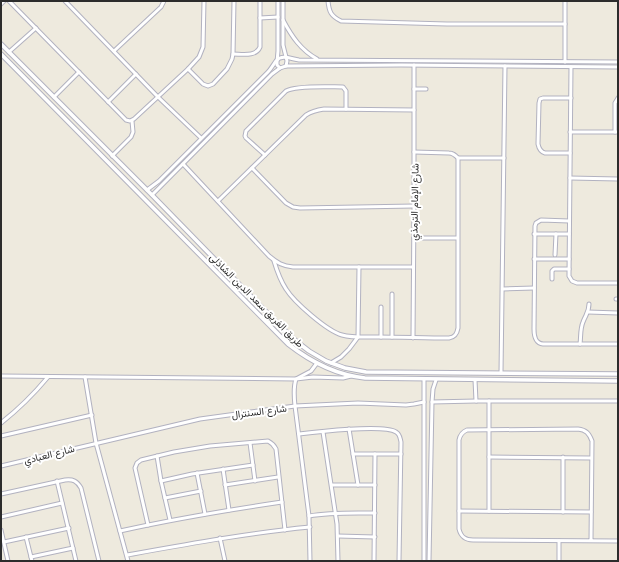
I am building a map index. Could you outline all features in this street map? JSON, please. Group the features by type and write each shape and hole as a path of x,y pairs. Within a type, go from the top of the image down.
{"street":[{"path":"1,4 4,1"},
{"path":"9,1 126,120 132,121"},
{"path":"65,1 201,138"},
{"path":"114,52 161,7 164,1"},
{"path":"132,121 199,57 203,47 204,1"},
{"path":"188,69 203,84 211,85 230,65 233,54 234,1"},
{"path":"233,54 253,54 258,52 260,47 260,1"},
{"path":"278,1 277,65 280,68"},
{"path":"283,1 284,48 287,61 286,66"},
{"path":"328,1 331,13 341,21 447,24 565,24"},
{"path":"565,62 566,1"},
{"path":"260,18 278,17"},
{"path":"283,19 298,44 318,60"},
{"path":"9,52 36,28"},
{"name":"طريق الفريق سعد الدين الشاذلى","path":"1,44 278,324 301,345 317,356 345,368 361,371 410,373 618,374"},
{"path":"278,48 284,48"},
{"name":"طريق الفريق سعد الدين الشاذلى","path":"1,54 288,344 317,364 332,371 366,378 618,381"},
{"path":"147,190 159,181 270,71 277,60 281,58 286,57 299,60 618,62"},
{"path":"299,60 299,65"},
{"path":"428,61 428,66"},
{"path":"548,62 548,67"},
{"path":"583,62 583,67"},
{"path":"152,195 272,74 280,68 286,66 401,65 618,67"},
{"name":"شارع الإمام الترمذي","path":"413,338 414,66"},
{"path":"501,373 505,66"},
{"path":"571,67 569,276 574,282 618,283"},
{"path":"270,71 272,71 272,74"},
{"path":"54,97 79,72"},
{"path":"108,102 136,74"},
{"path":"32,84 36,84 37,80"},
{"path":"265,155 246,138 245,133 286,91 294,88 343,87 346,91 346,109"},
{"path":"40,94 41,89 46,89"},
{"path":"414,89 426,89"},
{"path":"570,98 543,98 540,99 538,103 539,149 545,152 570,153"},
{"path":"570,132 617,132 615,103 618,98"},
{"path":"218,201 310,112 324,109 414,110"},
{"path":"219,120 222,124"},
{"path":"112,156 131,137 133,132 132,121"},
{"path":"215,124 219,127"},
{"path":"190,149 194,152"},
{"path":"274,261 278,275 294,299 328,329 335,333 358,337 413,338 449,338 456,335 458,332 458,158 453,153 414,152"},
{"path":"458,158 504,158"},
{"path":"182,164 274,261 285,266 413,267"},
{"path":"252,168 286,203 293,207 414,206"},
{"path":"570,178 618,179"},
{"path":"159,181 162,184"},
{"path":"569,220 540,221 535,224 534,336 538,342 543,344 618,344"},
{"path":"534,234 569,234"},
{"path":"556,234 556,255"},
{"path":"414,238 457,238"},
{"path":"534,259 569,259"},
{"path":"331,363 349,349 358,337 359,267"},
{"path":"552,278 552,271 554,269 569,269"},
{"path":"236,292 241,291 242,286"},
{"path":"503,289 534,288"},
{"path":"392,294 392,337"},
{"path":"245,300 244,298 247,295 251,296"},
{"path":"580,344 582,326 588,312 589,304"},
{"path":"381,307 381,337"},
{"path":"588,312 618,313"},
{"path":"310,561 309,516 295,406 294,386 296,379 311,371 317,364"},
{"path":"395,379 399,377 399,374 396,372"},
{"path":"409,379 406,376 410,373"},
{"path":"560,381 565,378 561,373"},
{"path":"573,381 571,377 572,374 575,373"},
{"path":"2,377 296,379 313,377 343,378 351,376"},
{"path":"1,423 28,400 48,377"},
{"path":"85,378 96,443 128,561"},
{"path":"424,379 424,561"},
{"path":"429,561 432,402 433,389 436,380"},
{"path":"475,380 476,401"},
{"path":"424,388 433,389"},
{"path":"488,401 489,511"},
{"path":"432,402 618,401"},
{"name":"شارع السنترال","path":"96,443 200,419 295,406 358,403 406,405 424,402"},
{"path":"1,436 92,414"},
{"path":"299,434 349,429 390,429 396,432 400,437 399,561"},
{"path":"349,429 358,485"},
{"path":"591,541 592,441 590,435 584,430 578,429 467,430 463,432 459,440 459,529 460,534 464,538 468,540 559,541 591,541 618,541"},
{"path":"323,432 338,524 338,561"},
{"path":"148,525 135,468 137,463 141,460 174,452 210,446 268,441 271,442 276,449 285,530"},
{"name":"شارع العبادي","path":"1,466 96,443"},
{"path":"250,443 255,481"},
{"path":"353,454 401,454"},
{"path":"374,561 375,454"},
{"path":"157,456 170,520"},
{"path":"489,457 592,458"},
{"path":"563,458 563,512"},
{"path":"161,480 253,465"},
{"path":"222,469 229,510"},
{"path":"197,473 205,514"},
{"path":"225,485 278,477"},
{"path":"1,494 57,481 70,479 74,480 81,488 99,561"},
{"path":"57,481 76,561"},
{"path":"332,485 375,485"},
{"path":"165,498 201,492"},
{"path":"120,531 170,520 282,502"},
{"path":"1,517 62,503"},
{"path":"459,511 591,512"},
{"path":"309,516 336,513 375,513"},
{"path":"127,555 220,538 310,527"},
{"path":"4,542 68,528"},
{"path":"1,530 8,561"},
{"path":"338,536 375,537"},
{"path":"26,537 31,559 73,548"},
{"path":"220,538 225,561"},
{"path":"559,541 559,561"}]}
